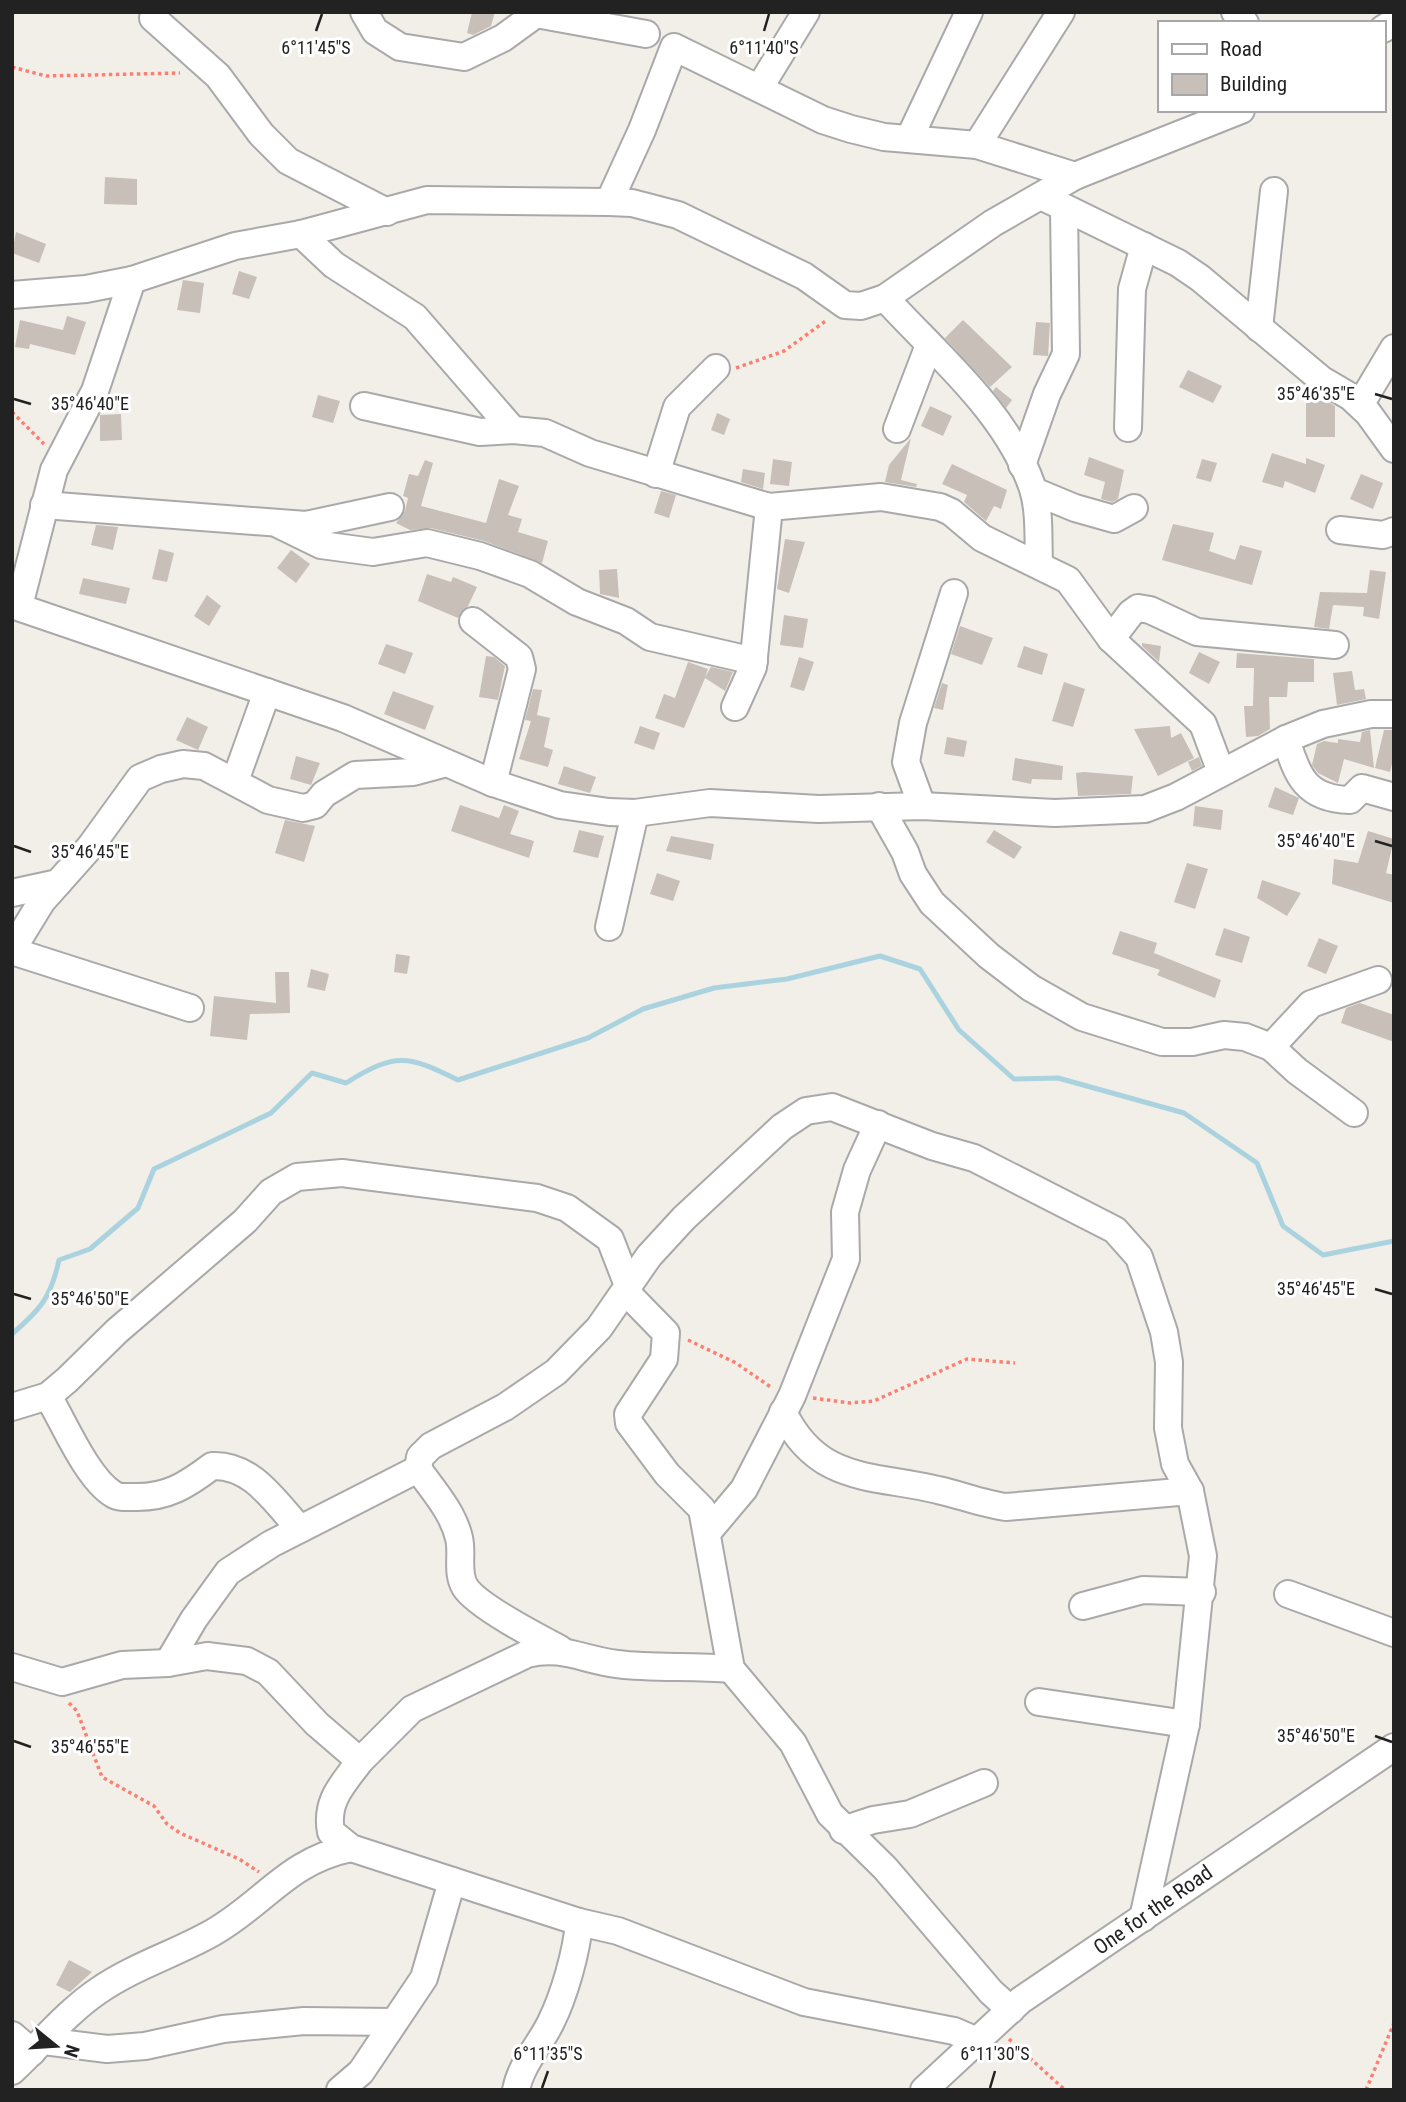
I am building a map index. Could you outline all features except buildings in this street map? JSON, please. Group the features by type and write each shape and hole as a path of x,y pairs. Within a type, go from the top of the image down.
{"street":[{"path":"364,12 375,31 400,47 464,57 503,38 536,15 643,23 674,47 823,120 884,137 977,145 1075,176"},
{"path":"760,87 806,12"},
{"path":"909,139 969,12"},
{"path":"977,145 1061,12"},
{"path":"153,18 218,76 261,134 288,160 387,212"},
{"path":"609,202 642,130 674,47"},
{"path":"12,295 86,289 132,280 235,246 301,234 427,200 609,202 632,203 678,215 804,276 845,305 860,306 885,298 993,223 1075,176 1236,112"},
{"path":"1259,328 1274,191"},
{"path":"1041,196 1144,246 1200,278 1322,380 1360,405 1394,449"},
{"path":"1022,465 1066,354 1064,209"},
{"path":"301,234 334,265 415,317 513,430"},
{"path":"1128,428 1132,289 1144,246"},
{"path":"132,280 95,391 59,461 16,606 343,719 492,783 561,805 635,813 710,803 819,808 922,806 1055,813 1134,811 1176,797 1286,739 1323,724 1371,714 1394,714"},
{"path":"885,298 982,402 1022,465 1034,491 1039,564"},
{"path":"897,429 929,345"},
{"path":"1360,405 1394,348"},
{"path":"656,474 677,407 716,368"},
{"path":"364,406 480,432 513,430 545,433 590,453 769,507 881,497 940,507 951,512 982,538 1068,580 1111,639 1203,724 1221,772"},
{"path":"1034,491 1075,508 1114,519 1134,508"},
{"path":"44,505 280,525 306,525 339,520 390,507"},
{"path":"735,707 754,661 769,507"},
{"path":"280,525 321,544 373,552 426,542 480,556 530,574 577,602 626,621 650,636 754,661"},
{"path":"1340,530 1383,535 1394,531"},
{"path":"922,806 906,762 913,723 954,593"},
{"path":"1111,639 1138,608 1150,610 1197,632 1335,645"},
{"path":"473,621 519,657 522,669 492,783"},
{"path":"235,781 267,692"},
{"path":"1286,739 1296,772 1307,786 1341,799 1350,800 1362,788 1394,797"},
{"path":"190,1009 12,950 42,901 90,847 140,778 183,764 204,766 268,800 303,808 315,805 324,794 355,775 413,772 443,764"},
{"path":"879,806 905,852 916,880 932,902 989,956 1031,988 1082,1017 1162,1042 1192,1042 1224,1035 1245,1037 1271,1047 1354,1113"},
{"path":"609,927 635,813"},
{"path":"12,892 58,883"},
{"path":"1271,1047 1311,1004 1378,980"},
{"path":"731,1669 614,1664 561,1649 482,1602 466,1588 461,1577 459,1539 447,1510 418,1469 420,1457 431,1446 505,1408 556,1371 599,1328 649,1256 684,1218 763,1143 806,1111 832,1107 932,1146 974,1158 1115,1230 1139,1257 1164,1332 1169,1362 1168,1428 1175,1464 1190,1491 1203,1556 1202,1592 1186,1724 1143,1918"},
{"path":"707,1532 744,1489 787,1404 846,1259 845,1212 857,1170 878,1124"},
{"path":"12,1408 48,1396 117,1331 245,1221 271,1192 297,1177 342,1173 537,1198 575,1213 610,1239 627,1290 666,1333 664,1359 628,1414 629,1423 667,1474 702,1508 731,1669 793,1743 830,1814 843,1830 885,1868 991,1992 995,2025 954,2031 804,2002 618,1931 579,1922 351,1848 331,1832 328,1816 332,1799"},
{"path":"48,1396 85,1460 105,1488 117,1496 145,1498 167,1494 184,1488 212,1466 234,1468 250,1475 300,1529"},
{"path":"787,1404 795,1438 843,1472 864,1479 937,1489 990,1505 1006,1507 1190,1491"},
{"path":"169,1663 194,1619 228,1572 300,1529 418,1469"},
{"path":"1083,1606 1143,1590 1202,1592"},
{"path":"1288,1594 1394,1633"},
{"path":"282,1879 332,1799 360,1761 412,1709 527,1654 561,1649"},
{"path":"12,1667 62,1682 122,1665 169,1663 207,1656 247,1661 268,1672 317,1724 360,1761"},
{"path":"1039,1702 1186,1724"},
{"name":"One for the Road","path":"924,2090 995,2025 1143,1918 1394,1747"},
{"path":"843,1830 873,1819 910,1814 984,1783"},
{"path":"12,2071 74,2009 99,1990 155,1957 211,1933 312,1859 351,1848"},
{"path":"340,2090 361,2072 424,1978 452,1881"},
{"path":"516,2090 529,2059 552,2021 577,1950 579,1922"},
{"path":"12,2035 38,2047 120,2048 145,2046 223,2029 304,2021 394,2022"}],"path":[{"path":"12,67 46,76 179,73 218,76"},
{"path":"716,368 737,368 784,351 845,305"},
{"path":"12,412 59,461"},
{"path":"680,1333 690,1342 736,1363 768,1386 787,1404 874,1401 967,1359 1015,1363"},
{"path":"61,1698 77,1711 97,1770 108,1782 154,1807 167,1824 180,1833 282,1879"},
{"path":"1366,2090 1394,2023"},
{"path":"995,2025 1065,2090"}],"waterway":[{"path":"12,1334 43,1302 59,1260 90,1249 138,1208 154,1169 271,1113 312,1073 346,1083 377,1066 402,1060 426,1066 458,1080 588,1038 643,1009 714,988 787,979 880,956 920,969 959,1030 1014,1079 1058,1078 1184,1113 1257,1163 1283,1226 1323,1255 1394,1241"}]}
